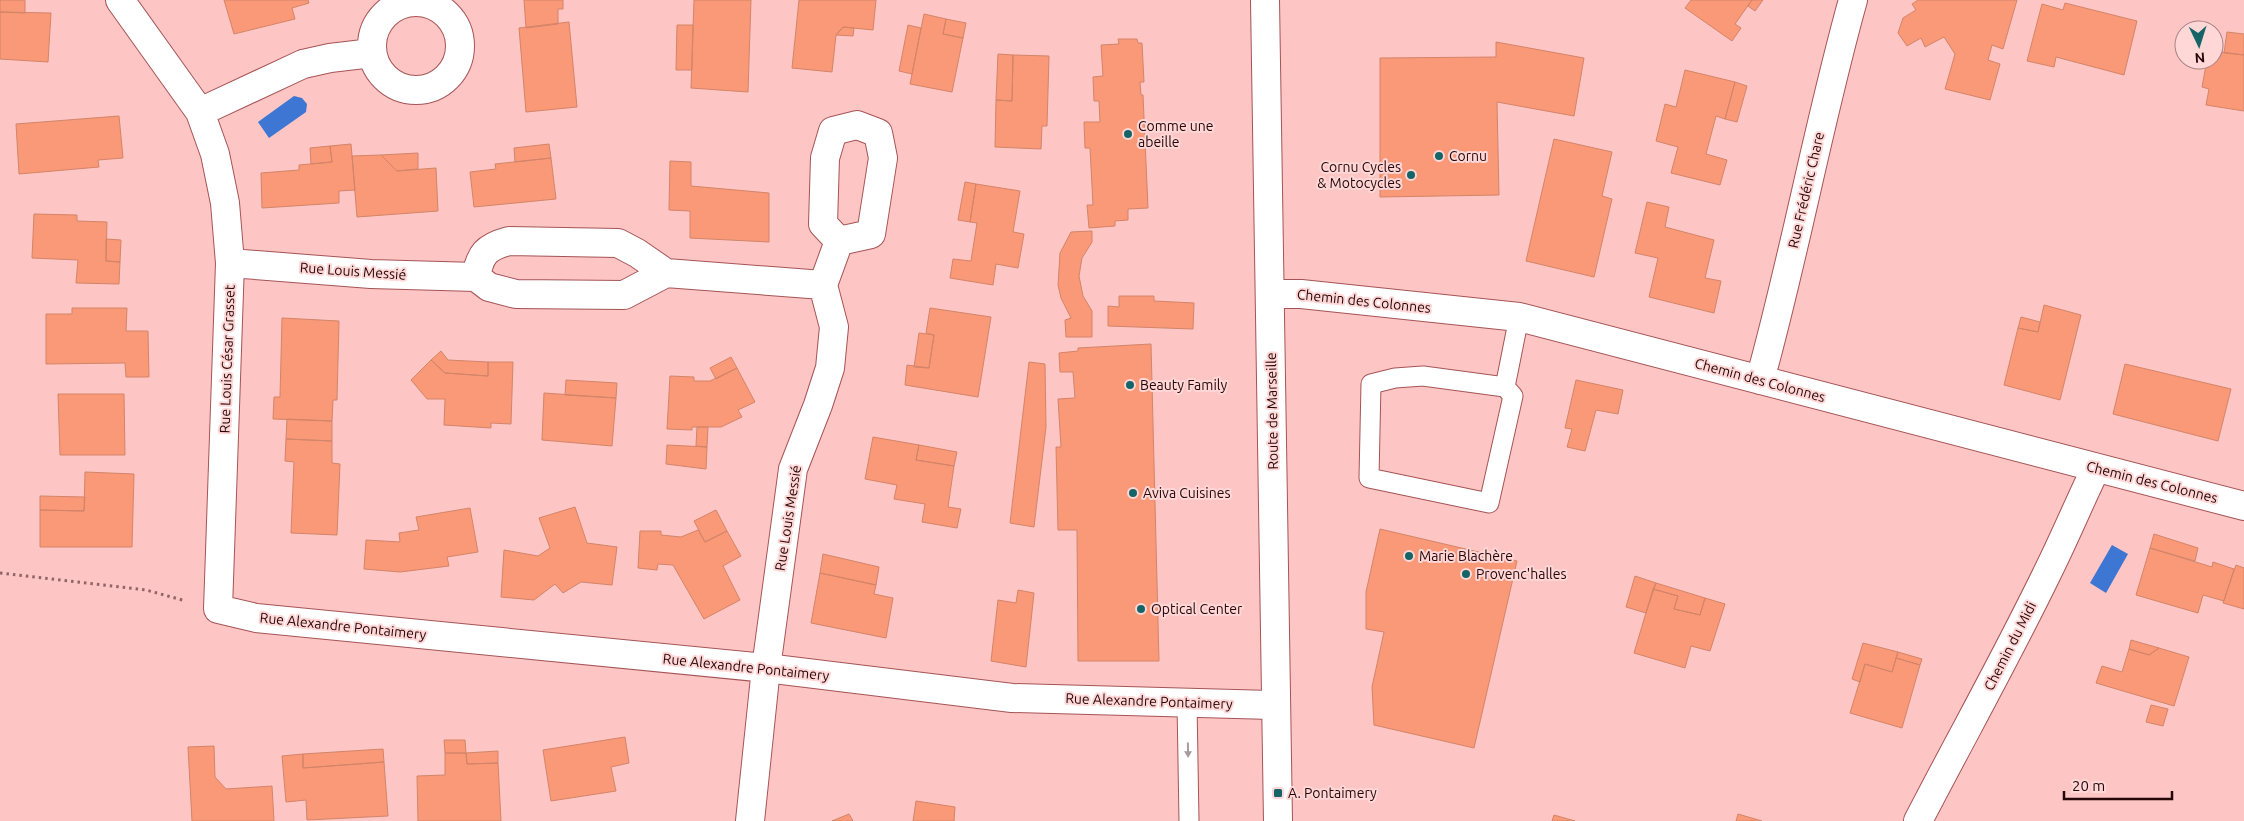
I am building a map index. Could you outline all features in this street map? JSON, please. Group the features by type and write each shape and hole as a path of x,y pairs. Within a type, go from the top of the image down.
{"street":[{"name":"Rue Louis César Grasset","path":"120,0 200,112 216,154 225,203 230,263 218,609"},
{"name":"Route de Marseille","path":"1265,0 1278,821"},
{"name":"Rue Frédéric Chare","path":"1760,380 1775,323 1831,79 1853,0"},
{"path":"200,112 303,64 372,53"},
{"path":"476,277 479,261 486,251 496,244 509,241 618,243 637,253 666,273 823,285 839,241"},
{"name":"Rue Louis Messié","path":"230,263 371,274 476,277 489,287 516,294 624,295 666,273"},
{"name":"Rue Louis Messié","path":"750,821 766,668 793,469 818,406 830,368 834,327 823,285"},
{"name":"Chemin des Colonnes","path":"1270,294 1300,294 1519,317 2244,506"},
{"name":"Chemin du Midi","path":"1918,821 2053,562 2096,468"},
{"name":"Rue Alexandre Pontaimery","path":"218,609 256,618 766,668 1012,698 1276,705"}],"lane":[{"path":"1505,387 1519,317"},
{"path":"1423,376 1505,387 1514,396 1489,503 1369,478 1371,384 1395,378 1423,376"},
{"path":"1187,702 1189,821"}],"path":[{"path":"0,573 146,590 218,609"}],"water":[{"path":"294,96 302,98 307,104 306,112 269,138 258,122"},
{"path":"2112,545 2128,554 2106,593 2090,583"}],"building":[{"path":"0,0 25,0 25,13 0,12"},
{"path":"224,0 308,0 309,3 292,8 295,19 234,34"},
{"path":"524,0 563,0 563,9 558,9 558,24 526,28"},
{"path":"694,0 751,0 748,92 691,88"},
{"path":"799,0 876,0 873,30 843,27 836,35 832,72 792,68"},
{"path":"1691,0 1752,0 1735,24 1741,28 1732,41 1685,8"},
{"path":"1752,0 1763,0 1755,11 1748,6"},
{"path":"1918,0 2017,0 2003,49 1992,45 1988,60 2000,64 1990,100 1945,89 1955,54 1944,37 1925,47 1921,38 1907,46 1898,33 1903,18 1916,10 1912,4"},
{"path":"2065,3 2137,21 2124,75 2056,57 2054,67 2027,61 2042,4 2063,10"},
{"path":"0,12 51,13 48,62 0,59"},
{"path":"924,14 946,19 943,34 963,38 952,92 910,84"},
{"path":"946,19 966,23 963,38 943,34"},
{"path":"569,22 577,107 526,112 519,28"},
{"path":"677,25 693,25 692,70 676,70"},
{"path":"908,25 921,28 912,74 899,71"},
{"path":"843,27 854,28 853,36 836,35"},
{"path":"2227,32 2244,34 2244,55 2224,53"},
{"path":"1118,39 1137,39 1138,43 1142,43 1144,82 1140,82 1141,95 1143,95 1148,208 1128,209 1128,220 1115,221 1115,226 1089,228 1087,205 1093,205 1090,148 1085,148 1084,122 1100,122 1099,101 1094,101 1093,77 1103,76 1101,45 1119,44"},
{"name":"Cornu","path":"1496,42 1584,58 1574,116 1497,102 1499,195 1380,197 1380,58 1496,57"},
{"path":"2224,52 2244,55 2244,111 2206,105 2209,89 2202,87 2205,70 2224,70"},
{"path":"998,54 1013,55 1012,101 996,100"},
{"path":"1013,55 1049,56 1047,126 1042,126 1041,149 995,147 996,100 1012,101"},
{"path":"1685,70 1735,82 1725,119 1716,116 1706,154 1727,160 1720,185 1671,173 1678,147 1656,141 1665,104 1676,107"},
{"path":"1735,82 1747,86 1737,122 1725,119"},
{"path":"119,116 123,158 98,160 99,167 19,174 16,124"},
{"path":"1554,139 1612,152 1602,196 1612,199 1594,277 1526,261"},
{"path":"351,144 355,190 339,191 339,203 262,208 261,173 299,170 299,165 332,162 330,146"},
{"path":"549,144 551,158 515,162 514,148"},
{"path":"330,146 332,162 311,164 310,148"},
{"path":"418,153 418,169 397,171 381,155"},
{"path":"381,155 397,171 436,168 438,211 357,217 352,156"},
{"path":"551,158 556,199 474,207 470,172 496,169 495,164"},
{"path":"670,161 691,162 691,186 769,193 769,242 690,238 690,211 669,210"},
{"path":"965,182 976,184 970,222 958,220"},
{"path":"976,184 1020,191 1013,232 1024,234 1018,268 996,264 993,285 950,278 953,259 971,261 977,223 970,222"},
{"path":"1647,202 1669,207 1665,227 1714,240 1705,278 1721,281 1714,313 1649,297 1658,258 1635,253"},
{"path":"34,214 77,215 77,221 107,222 106,261 120,262 119,284 76,283 78,260 32,258"},
{"path":"1092,231 1092,242 1082,258 1079,276 1083,296 1092,311 1092,337 1066,337 1065,320 1071,318 1061,298 1058,285 1060,253 1071,232"},
{"path":"106,239 121,240 120,262 106,261"},
{"path":"1119,296 1154,296 1154,301 1194,303 1193,329 1108,326 1108,306 1119,307"},
{"path":"2044,305 2081,315 2060,400 2004,385 2018,328 2038,332"},
{"path":"72,308 127,308 126,331 148,331 149,377 126,377 125,363 46,364 46,314 72,314"},
{"path":"930,308 991,317 978,397 905,385 907,365 929,368 934,335 926,333"},
{"path":"2021,317 2040,322 2038,332 2018,328"},
{"path":"282,318 339,321 337,400 333,400 332,421 273,419 274,397 280,397"},
{"path":"919,333 934,335 929,368 914,367"},
{"path":"1151,344 1159,661 1078,661 1077,530 1058,530 1056,447 1061,447 1058,399 1075,398 1073,372 1060,372 1059,353 1078,351 1078,348"},
{"path":"441,351 448,360 488,362 488,376 445,373 431,360"},
{"path":"731,357 737,368 716,379 710,368"},
{"path":"431,360 445,373 488,376 488,362 513,362 511,424 491,423 491,428 444,425 445,399 427,399 411,380"},
{"path":"1029,362 1045,364 1046,427 1034,527 1010,523"},
{"path":"2125,364 2231,389 2218,441 2113,414"},
{"path":"737,368 755,402 738,410 742,417 721,427 692,427 692,430 667,429 670,376 694,377 694,381 710,381"},
{"path":"566,380 617,383 616,398 565,395"},
{"path":"1576,380 1623,390 1618,414 1596,410 1585,451 1567,447 1572,429 1565,428"},
{"path":"544,393 616,398 612,446 542,440"},
{"path":"58,394 124,394 125,455 60,455"},
{"path":"287,419 332,421 332,441 286,439"},
{"path":"697,427 708,427 707,447 696,446"},
{"path":"873,437 919,445 916,460 954,466 948,507 961,509 957,528 922,522 925,504 894,499 897,485 865,479"},
{"path":"286,439 332,441 332,463 340,464 337,535 291,533 294,462 285,461"},
{"path":"667,445 707,447 706,469 666,464"},
{"path":"919,445 957,452 954,466 916,460"},
{"path":"85,472 134,474 132,547 40,547 40,510 84,511"},
{"path":"40,496 85,497 84,511 40,510"},
{"path":"575,507 587,543 617,547 612,585 581,582 563,593 555,584 534,600 501,597 504,550 538,556 550,548 539,518"},
{"path":"470,508 478,552 447,557 449,566 400,572 364,569 366,540 400,542 399,533 419,530 416,517"},
{"path":"716,510 727,531 705,542 694,521"},
{"path":"1380,529 1517,561 1474,748 1374,725 1372,687 1384,632 1366,629 1366,592"},
{"path":"698,530 705,542 727,531 741,556 723,566 740,600 704,619 673,565 658,564 657,570 638,568 640,531 661,531 661,535 681,537"},
{"path":"2154,534 2198,548 2195,561 2150,548"},
{"path":"2150,548 2212,567 2213,562 2234,569 2224,601 2203,595 2198,613 2136,595"},
{"path":"823,554 879,567 876,585 820,573"},
{"path":"2236,565 2244,568 2244,609 2223,603"},
{"path":"820,573 876,585 874,594 893,598 886,638 811,623"},
{"path":"1635,576 1656,583 1646,613 1626,607"},
{"path":"1656,583 1705,598 1700,615 1674,609 1678,596 1653,589"},
{"path":"1653,589 1678,596 1674,609 1700,615 1705,598 1725,604 1710,651 1691,646 1685,668 1634,653"},
{"path":"1018,590 1034,593 1026,667 991,661 998,600 1016,603"},
{"path":"2131,640 2159,648 2149,655 2129,649"},
{"path":"1863,643 1898,652 1892,672 1865,664 1860,682 1852,679"},
{"path":"2159,648 2189,657 2174,706 2096,683 2102,666 2122,672 2129,649 2149,655"},
{"path":"1898,652 1922,659 1920,665 1896,658"},
{"path":"1896,658 1920,665 1902,728 1850,713 1865,664 1892,672"},
{"path":"2151,705 2168,709 2163,726 2146,722"},
{"path":"625,737 629,763 611,767 616,791 551,801 543,750"},
{"path":"444,740 465,740 466,753 445,753"},
{"path":"214,746 215,777 226,789 272,786 274,821 192,821 188,747"},
{"path":"383,749 384,762 303,768 303,754"},
{"path":"498,751 498,763 467,764 466,753"},
{"path":"445,753 466,753 467,764 498,763 501,821 418,821 417,776 445,775"},
{"path":"303,754 303,768 384,762 388,816 307,820 306,800 286,802 282,756"},
{"path":"916,801 955,807 954,821 913,821"},
{"path":"849,814 853,821 832,821"},
{"path":"1738,814 1762,821 1736,821"},
{"path":"1554,815 1575,821 1552,821"}],"place":[{"name":"Comme une abeille","path":"1128,134"},
{"name":"Cornu","path":"1439,156"},
{"name":"Cornu Cycles & Motocycles","path":"1411,175"},
{"name":"Beauty Family","path":"1130,385"},
{"name":"Aviva Cuisines","path":"1133,493"},
{"name":"Marie Blachère","path":"1409,556"},
{"name":"Provenc'halles","path":"1466,574"},
{"name":"Optical Center","path":"1141,609"},
{"name":"A. Pontaimery","path":"1278,793"}]}
